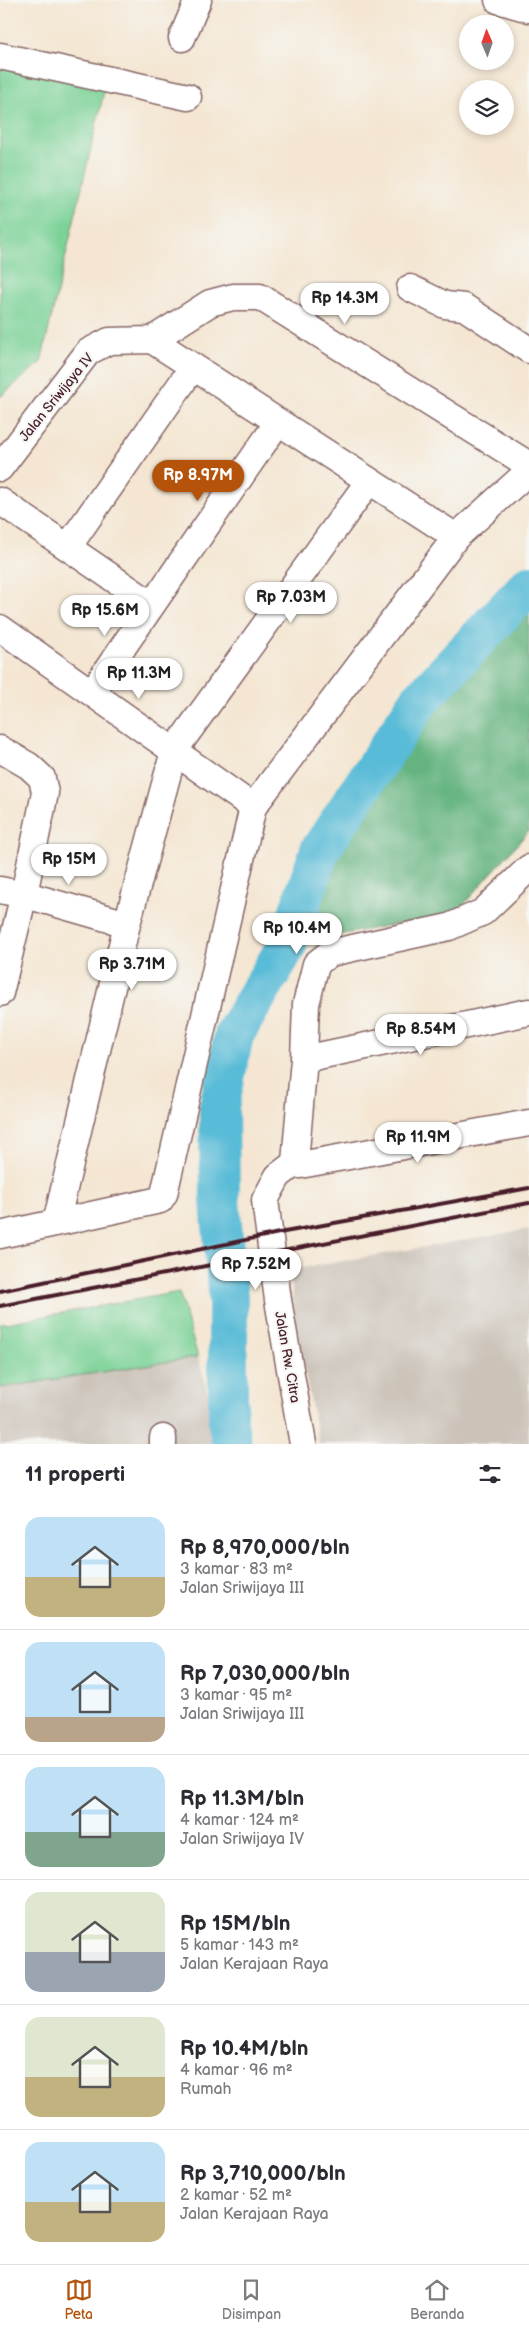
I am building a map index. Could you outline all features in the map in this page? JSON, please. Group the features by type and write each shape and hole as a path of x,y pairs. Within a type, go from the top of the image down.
{"street":[{"path":"182,38 198,0"},
{"path":"498,0 529,9"},
{"path":"0,56 188,97"},
{"path":"410,288 445,305 464,308 529,350"},
{"path":"456,537 152,340 210,303 233,296 260,297 529,465"},
{"name":"Jalan Sriwijaya IV","path":"0,468 88,352 109,341 152,340"},
{"path":"68,547 193,367"},
{"path":"92,692 278,422"},
{"path":"0,1235 155,1203 160,1200 164,1194 253,807 456,537 529,471"},
{"path":"56,1223 128,924 174,750 370,481"},
{"path":"0,501 152,605"},
{"path":"0,628 253,807"},
{"path":"0,748 28,766 42,778 45,793 12,892 0,993"},
{"path":"529,868 483,912 449,926 330,953 316,964 306,1004 298,1164 529,1123"},
{"path":"12,892 128,924"},
{"path":"304,1059 529,1012"},
{"name":"Jalan Rw. Citra","path":"298,1164 278,1176 265,1200 278,1300 303,1444"}],"shaded area":[{"path":"529,1229 529,1444 319,1444 294,1315 291,1270"},
{"path":"198,1357 222,1444 0,1444 0,1388"}],"green space":[{"path":"0,44 107,79 41,362 0,397"},
{"path":"529,585 529,831 456,913 287,945 320,850 419,701"},
{"path":"179,1292 198,1357 0,1388 0,1324"}],"waterway":[{"path":"232,1444 228,1425 228,1298 220,1200 219,1107 234,1035 287,945 320,850 419,701 529,585"}],"railway":[{"path":"0,1291 279,1233 529,1188"},
{"path":"0,1306 529,1203"}]}
